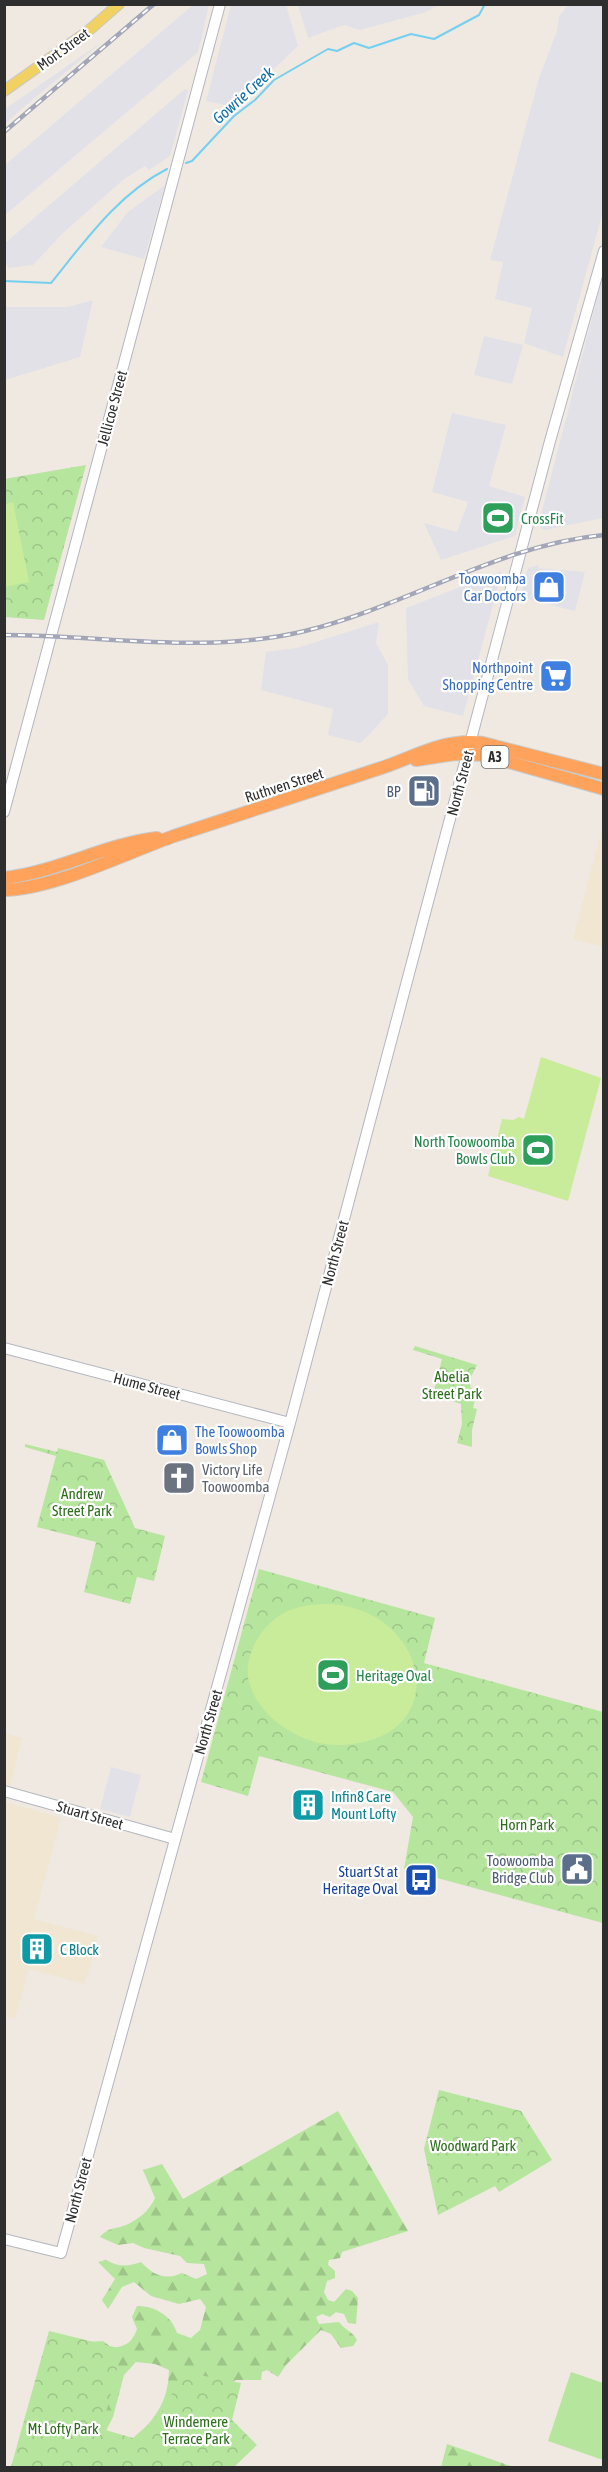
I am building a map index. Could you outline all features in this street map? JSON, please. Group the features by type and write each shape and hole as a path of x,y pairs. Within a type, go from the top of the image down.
{"highway":[{"name":"Ruthven Street","path":"469,748 603,789"},
{"name":"Ruthven Street","path":"4,890 17,890 53,880 173,837 403,761 469,748 603,774"},
{"name":"Ruthven Street","path":"4,878 51,867 126,844 173,837"}],"main road":[{"name":"Mort Street","path":"4,91 87,32 119,4"}],"street":[{"name":"Jellicoe Street","path":"4,812 220,4"},
{"name":"North Street","path":"4,2239 60,2253 290,1423 603,251"},
{"name":"Hume Street","path":"4,1348 290,1423"},
{"name":"Stuart Street","path":"4,1791 175,1839"}],"shaded area":[{"path":"298,4 439,5 426,12 360,30 344,25 308,38"},
{"path":"193,5 209,5 198,52 5,215 5,165"},
{"path":"231,5 286,5 298,46 230,106 206,101"},
{"path":"568,5 603,5 604,208 563,357 524,343 532,308 495,299 503,262 490,260 539,78 557,31 559,16"},
{"path":"102,42 18,112 5,124 5,109"},
{"path":"185,89 188,91 170,156 149,170 145,166 124,179 64,232 33,265 9,268 5,262 5,243"},
{"path":"165,185 144,259 101,247 128,212"},
{"path":"603,276 603,518 545,530 540,528 542,511"},
{"path":"93,300 80,357 5,380 5,307 68,307"},
{"path":"484,336 523,345 512,384 474,375"},
{"path":"452,413 506,425 489,486 525,497 515,536 441,560 424,523 457,532 468,502 432,492"},
{"path":"538,565 538,568 585,572 575,611 523,598 521,594 528,568"},
{"path":"502,571 463,716 424,706 408,679 406,608"},
{"path":"379,622 376,643 388,665 388,714 361,743 328,735 333,709 261,690 266,652 297,648"},
{"path":"603,825 603,947 573,939"},
{"path":"4,1733 22,1738 6,1802 61,1818 34,1919 98,1936 85,1984 29,1969 15,2019 4,2016"},
{"path":"111,1767 141,1775 130,1817 100,1809"}],"green space":[{"path":"86,465 44,620 5,617 4,479"},
{"path":"13,502 29,582 5,587 5,504"},
{"name":"North Toowoomba Bowls Club","path":"541,1057 601,1078 568,1201 488,1176 502,1119 513,1120 519,1117 524,1119"},
{"name":"Abelia Street Park","path":"415,1346 477,1365 469,1381 471,1388 477,1392 473,1408 477,1409 472,1430 472,1447 457,1443 462,1424 461,1404 433,1395 442,1359 413,1350"},
{"name":"Andrew Street Park","path":"25,1444 57,1452 58,1448 104,1460 135,1528 165,1536 154,1581 137,1577 130,1604 84,1592 96,1542 37,1527 56,1456 25,1447"},
{"name":"Horn Park","path":"259,1569 435,1618 424,1663 603,1712 603,1923 404,1869 413,1817 393,1792 259,1756 248,1796 201,1782"},
{"name":"Heritage Oval","path":"328,1604 363,1611 389,1627 407,1649 416,1674 414,1699 402,1721 378,1738 341,1745 312,1741 298,1736 273,1719 262,1708 249,1682 248,1662 251,1652 268,1625 284,1613 294,1609"},
{"name":"Woodward Park","path":"439,2090 521,2111 552,2160 499,2192 495,2186 438,2215 424,2149"},
{"path":"338,2111 408,2231 342,2252 340,2258 329,2260 328,2265 335,2271 335,2278 327,2281 324,2292 328,2300 334,2302 346,2289 352,2291 358,2298 356,2324 348,2323 344,2314 336,2312 330,2317 322,2314 316,2317 319,2324 339,2322 357,2340 353,2346 341,2348 331,2334 321,2330 286,2365 278,2377 267,2370 262,2372 261,2380 236,2380 224,2389 140,2434 161,2405 167,2390 169,2370 155,2364 136,2362 124,2375 113,2417 100,2443 86,2342 103,2341 112,2348 128,2343 137,2329 132,2317 137,2306 144,2306 162,2313 175,2327 177,2333 191,2338 200,2330 206,2307 200,2299 179,2304 151,2296 134,2282 122,2287 108,2309 102,2300 115,2279 98,2262 106,2260 123,2266 141,2262 155,2273 165,2276 182,2273 196,2279 207,2274 204,2264 187,2263 180,2256 144,2248 133,2243 118,2245 100,2237 109,2230 135,2220 153,2203 155,2198 143,2170 162,2164 183,2199"},
{"path":"49,2331 122,2349 102,2429 133,2438 161,2413 184,2372 241,2383 232,2420 257,2445 234,2467 11,2467"},
{"path":"571,2372 603,2383 603,2460 548,2441"},
{"path":"447,2444 514,2467 441,2467"}],"waterway":[{"name":"Gowrie Creek","path":"186,163 192,161 234,116 255,100 274,80 328,49 337,51 354,43 369,48 411,34 434,39 479,15 485,4"},
{"name":"Gowrie Creek","path":"4,281 51,283 118,205 149,179 167,169"}],"railway":[{"path":"4,132 154,4"},
{"path":"4,635 193,643 268,638 305,631 343,620 527,551 565,541 604,535"}],"place":[{"name":"CrossFit","path":"498,518"},
{"name":"Toowoomba Car Doctors","path":"549,587"},
{"name":"Northpoint Shopping Centre","path":"556,676"},
{"name":"BP","path":"424,791"},
{"name":"North Toowoomba Bowls Club","path":"538,1150"},
{"name":"The Toowoomba Bowls Shop","path":"172,1440"},
{"name":"Victory Life Toowoomba","path":"179,1478"},
{"name":"Heritage Oval","path":"333,1675"},
{"name":"Infin8 Care Mount Lofty","path":"308,1805"},
{"name":"Toowoomba Bridge Club","path":"577,1869"},
{"name":"Stuart St at Heritage Oval","path":"421,1880"},
{"name":"C Block","path":"37,1949"}],"park label":[{"name":"Mt Lofty Park","path":"63,2428"},
{"name":"Windemere Terrace Park","path":"196,2430"}]}
